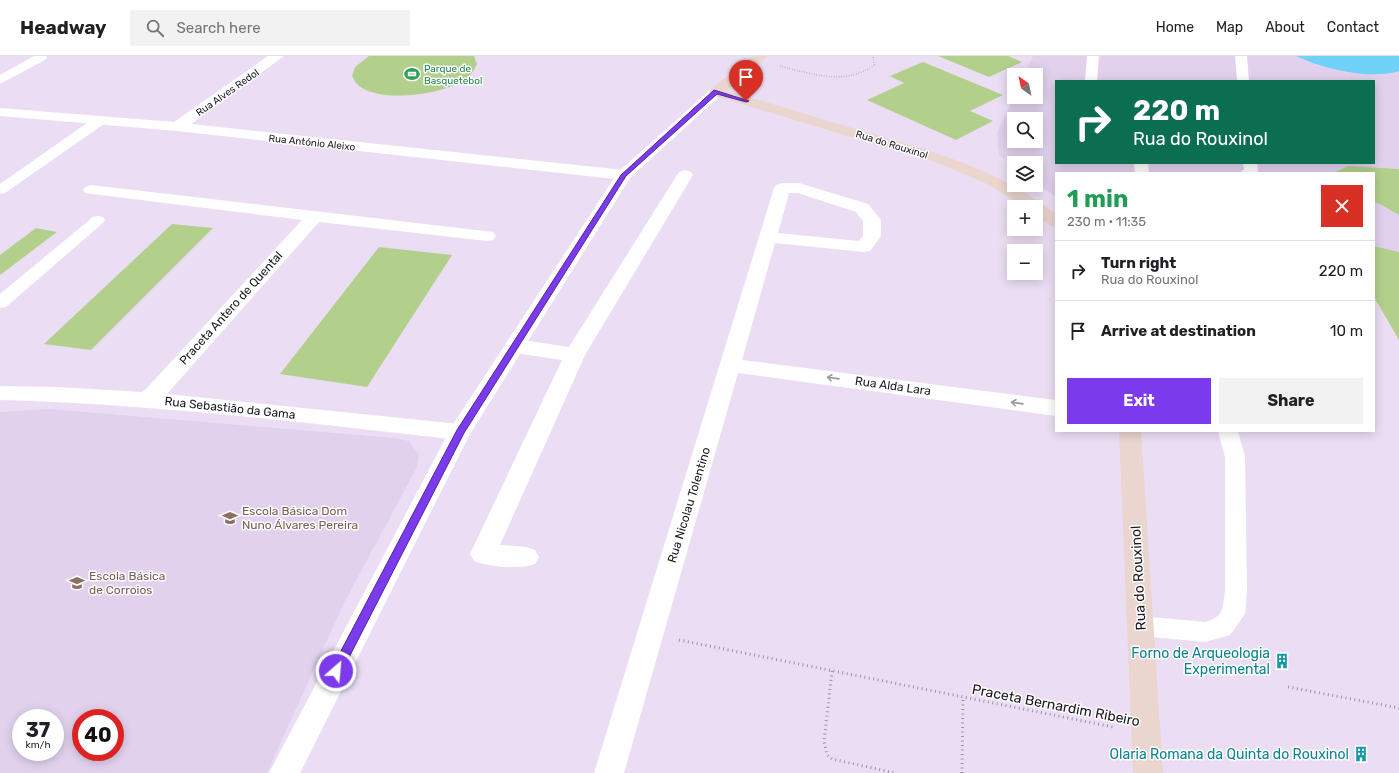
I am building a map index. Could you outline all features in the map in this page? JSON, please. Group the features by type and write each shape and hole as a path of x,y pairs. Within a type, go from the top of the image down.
{"main road":[{"path":"716,92 761,56"},
{"name":"Rua do Rouxinol","path":"716,92 951,162 996,180 1039,207 1055,221"},
{"name":"Rua do Rouxinol","path":"1130,432 1148,773"}],"street":[{"name":"Rua Alves Redol","path":"177,127 277,56"},
{"path":"284,773 460,432 624,175 716,92"},
{"name":"Rua António Aleixo","path":"0,112 177,127 624,175"},
{"path":"526,557 483,554 575,355 685,175"},
{"name":"Rua Nicolau Tolentino","path":"609,773 769,237 777,201 782,188 799,188 862,208 872,220 872,236 864,247 769,237"},
{"path":"91,190 486,236"},
{"name":"Praceta Antero de Quental","path":"146,399 154,394 315,216"},
{"path":"515,346 575,355"},
{"name":"Rua Alda Lara","path":"730,365 1055,408"},
{"name":"Rua Sebastião da Gama","path":"0,393 54,393 146,399 460,432"}],"lane":[{"path":"0,80 41,58 40,56"},
{"path":"1091,80 1092,56"},
{"path":"1241,56 1243,80"},
{"path":"0,190 99,121"},
{"path":"0,303 98,220"},
{"path":"1140,626 1205,632 1222,628 1233,614 1236,592 1235,457 1228,432"}],"path":[{"path":"780,66 827,76 850,77 868,71 874,65 873,56"},
{"name":"Praceta Bernardim Ribeiro","path":"650,634 1145,734"},
{"path":"832,671 824,741 827,755 832,759 895,773"},
{"path":"1288,687 1399,708"},
{"name":"Praceta Bernardim Ribeiro","path":"962,773 963,697"}],"shaded area":[{"path":"1033,56 1399,56 1399,169 1349,166 1339,172 1055,172 1055,196 1043,188 1043,156 1007,156 1007,161 999,155 997,132 1011,104 1043,104 1043,68 1027,68"},
{"path":"1375,202 1399,215 1399,252 1375,246"},
{"path":"50,409 393,438 409,441 419,455 417,467 343,605 267,773 0,773 0,412"}],"green space":[{"name":"Parque de Basquetebol","path":"369,56 474,56 477,64 473,71 464,80 441,90 410,95 379,94 366,90 357,84 352,76 355,67"},
{"path":"938,56 1008,56 1022,62 989,77"},
{"path":"923,62 1003,95 970,111 993,121 956,140 867,100 904,83 890,76"},
{"path":"1348,166 1399,169 1399,215 1375,202 1375,172 1336,172"},
{"path":"172,224 213,228 91,350 44,344"},
{"path":"36,228 57,232 0,275 0,255"},
{"path":"1375,246 1399,252 1399,340 1375,299"},
{"path":"379,247 452,255 367,387 280,374"}],"water":[{"path":"1296,56 1399,56 1399,71 1374,74 1347,72 1319,65"}],"place":[{"name":"Parque de Basquetebol","path":"412,74"},
{"name":"Escola Básica Dom Nuno Álvares Pereira","path":"230,518"},
{"name":"Escola Básica de Corroios","path":"77,583"},
{"name":"Forno de Arqueologia Experimental","path":"1282,661"},
{"name":"Olaria Romana da Quinta do Rouxinol","path":"1361,754"}],"route":[{"path":"336,671 460,432 624,175 716,92 746,101"}]}
